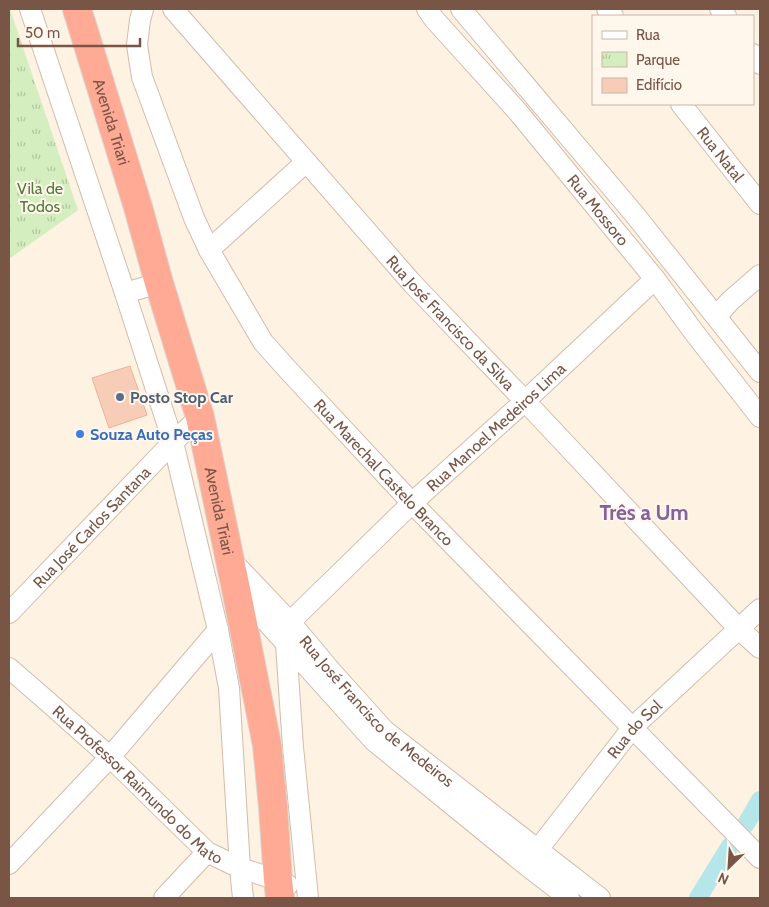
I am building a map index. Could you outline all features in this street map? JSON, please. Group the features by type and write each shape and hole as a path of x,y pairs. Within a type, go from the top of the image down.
{"highway":[{"name":"Avenida Triari","path":"78,9 200,418 230,559 266,745 279,889"}],"street":[{"path":"30,9 173,442 218,630 229,688 243,898"},
{"name":"Rua Marechal Castelo Branco","path":"143,9 137,45 142,77 194,218 209,250 263,342 412,503 760,858"},
{"name":"Rua José Francisco da Silva","path":"173,9 412,284 525,401 738,628 760,648"},
{"name":"Rua Mossoro","path":"427,9 518,112 655,279 760,417"},
{"name":"Rua Mossoro","path":"461,9 635,216 760,372"},
{"name":"Rua Natal","path":"682,105 760,204"},
{"path":"209,250 306,162"},
{"path":"717,316 730,301 760,275"},
{"name":"Rua Manoel Medeiros Lima","path":"290,622 412,503 525,401 655,279"},
{"path":"125,293 159,283"},
{"name":"Rua José Carlos Santana","path":"9,613 173,442 200,418"},
{"name":"Rua José Francisco de Medeiros","path":"230,559 290,622 330,671 385,731 532,858"},
{"name":"Rua José Francisco de Medeiros","path":"236,589 374,741 532,858"},
{"name":"Rua do Sol","path":"532,858 633,727 760,609"},
{"path":"290,622 286,644 293,747 309,898"},
{"path":"9,864 110,757 218,630"},
{"name":"Rua Professor Raimundo do Mato","path":"9,668 110,757 207,852 279,889 309,898"},
{"path":"164,898 207,852"},
{"path":"532,858 569,898"},
{"path":"532,858 600,898"}],"green space":[{"name":"Vila de Todos","path":"9,9 78,210 9,259"}],"building":[{"name":"Posto Stop Car","path":"130,366 147,415 109,428 92,378"}],"waterway":[{"path":"746,824 760,800"},
{"path":"698,898 730,846"}],"place":[{"name":"Posto Stop Car","path":"120,397"},
{"name":"Souza Auto Peças","path":"80,434"}],"district":[{"name":"Três a Um","path":"644,513"}]}
